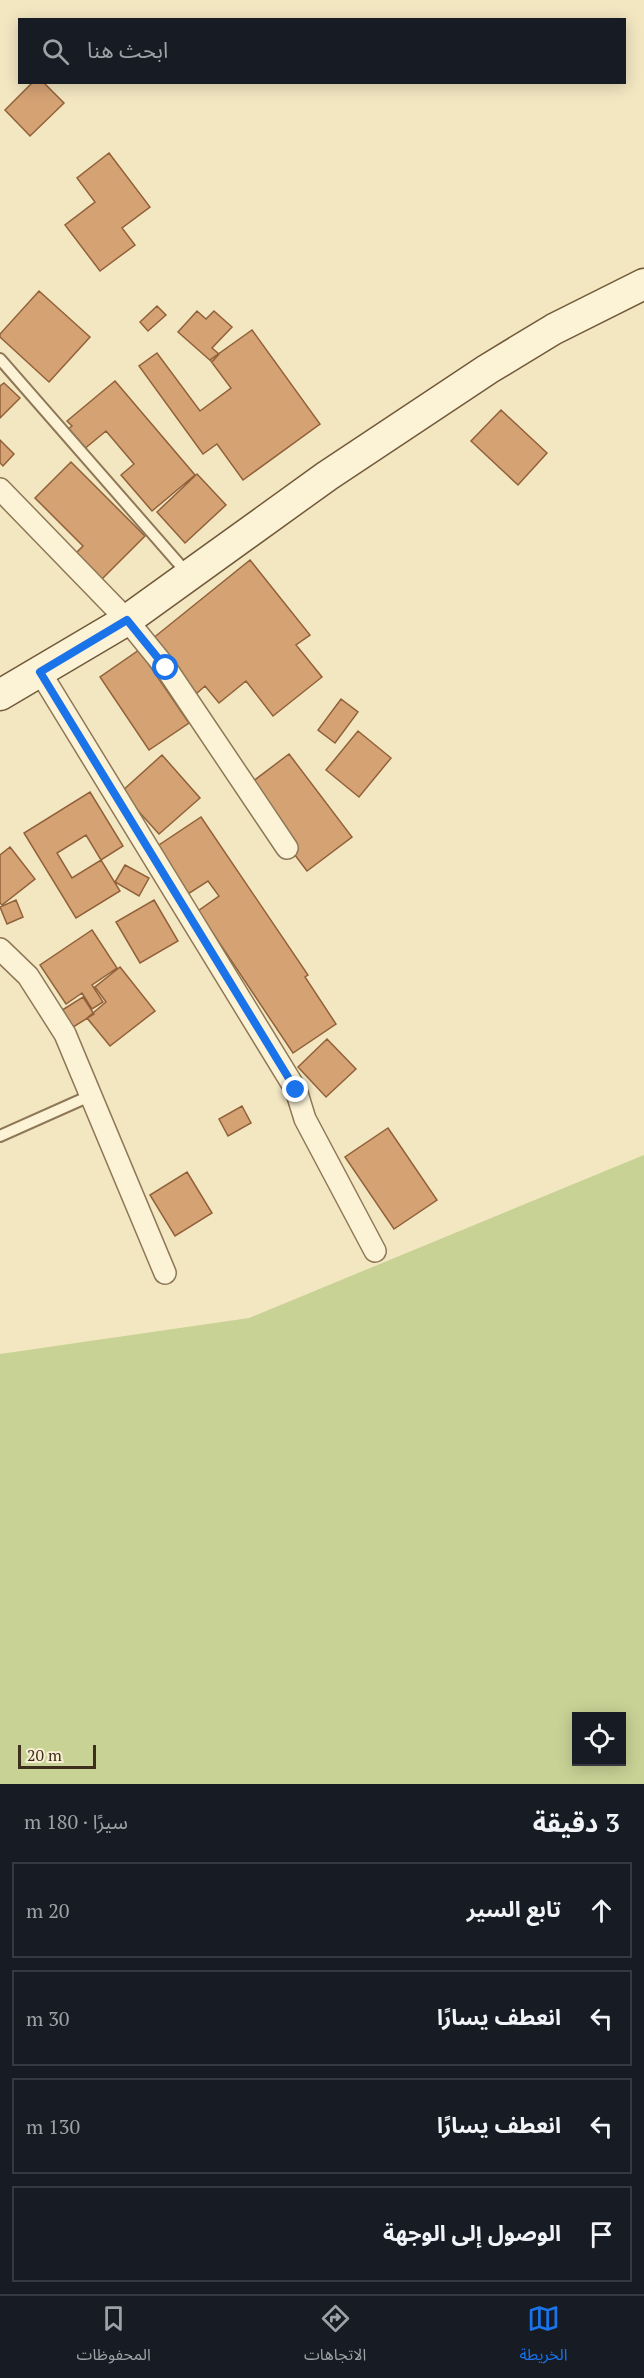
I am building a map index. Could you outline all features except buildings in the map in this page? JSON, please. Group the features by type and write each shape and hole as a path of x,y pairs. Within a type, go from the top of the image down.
{"main road":[{"path":"0,695 127,620 336,470 488,369 554,329 644,284"}],"street":[{"path":"0,489 127,620 166,668 287,848"},
{"path":"40,672 296,1090 305,1119 375,1251"},
{"path":"0,949 28,976 65,1034 165,1273"}],"lane":[{"path":"0,359 189,575"},
{"path":"0,1136 92,1095"}],"green space":[{"path":"644,1155 644,1784 0,1784 0,1354 249,1318"}],"route":[{"path":"166,668 127,620 40,672 296,1090"}]}
